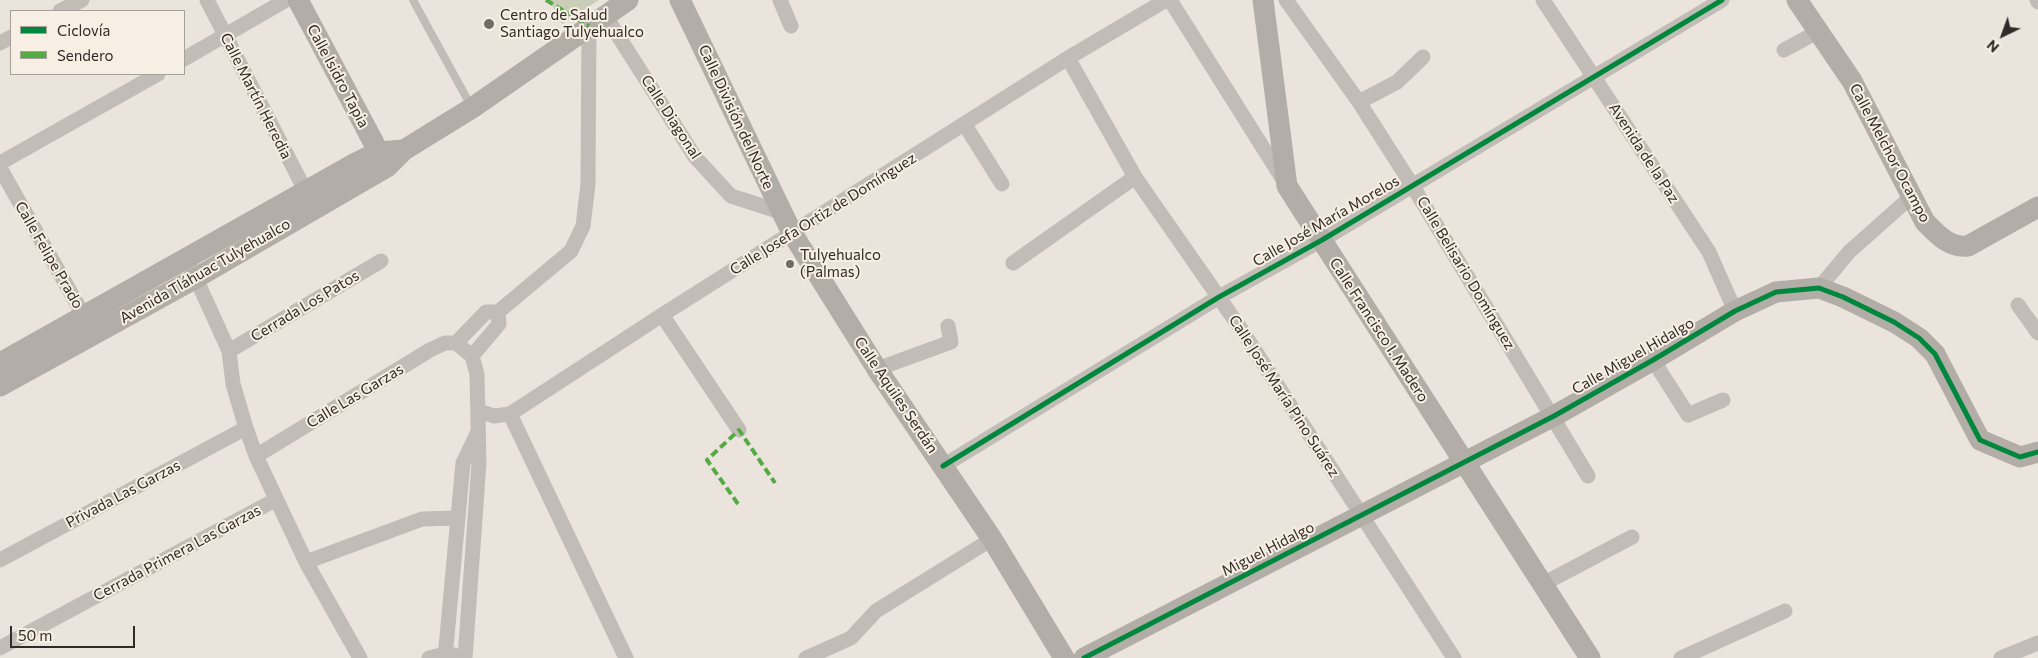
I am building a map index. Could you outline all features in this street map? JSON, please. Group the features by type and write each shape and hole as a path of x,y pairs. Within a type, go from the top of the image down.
{"main road":[{"name":"Calle Isidro Tapia","path":"298,0 383,159"},
{"name":"Avenida Tláhuac Tulyehualco","path":"0,386 192,268 383,159 404,150 472,108 628,0"},
{"name":"Calle División del Norte","path":"680,0 792,233"},
{"path":"1263,0 1287,186"},
{"name":"Calle Melchor Ocampo","path":"1797,0 1852,81 1925,222 1942,239 1958,247 1968,246 2038,207"},
{"name":"Avenida Tláhuac Tulyehualco","path":"0,363 84,316 192,268 306,192 354,164 383,159"},
{"name":"Calle Francisco I. Madero","path":"1287,186 1590,658"},
{"name":"Calle Aquiles Serdán","path":"792,233 877,369 992,539 1064,658"},
{"path":"1819,288 1843,296 1894,322 1919,338 1935,354 1980,440 2020,457 2038,452"},
{"name":"Calle Miguel Hidalgo","path":"1463,462 1554,416 1654,360 1735,311 1776,292 1819,288"},
{"name":"Miguel Hidalgo","path":"1084,658 1463,462"}],"street":[{"path":"62,10 82,0"},
{"name":"Calle Martín Heredia","path":"207,0 306,192"},
{"path":"185,58 286,0"},
{"path":"780,0 791,26"},
{"name":"Calle Josefa Ortiz de Domínguez","path":"510,414 662,315 965,125 1068,58 1166,0"},
{"name":"Calle Francisco I. Madero","path":"1170,0 1287,186"},
{"name":"Calle Belisario Domínguez","path":"1286,0 1359,102 1412,185 1554,416 1588,476"},
{"name":"Avenida de la Paz","path":"1543,0 1709,252 1735,311"},
{"name":"Calle José María Morelos","path":"943,466 1219,297 1322,240 1722,0"},
{"path":"429,658 465,656 479,463 477,432 479,411 477,374 472,356 456,343 486,312 498,312 571,251 583,226 588,184 597,21"},
{"name":"Calle Diagonal","path":"597,21 695,157 731,196 781,212"},
{"path":"1784,50 1819,31"},
{"name":"Calle José María Pino Suárez","path":"1068,58 1135,177 1219,297 1454,658"},
{"path":"1359,102 1397,82 1423,58"},
{"path":"0,163 156,75"},
{"path":"965,125 1002,184"},
{"name":"Calle Felipe Prado","path":"0,168 84,316"},
{"path":"1013,263 1135,177"},
{"path":"1819,288 1849,252 1912,196"},
{"name":"Cerrada Los Patos","path":"229,351 381,261"},
{"path":"192,268 229,351 233,384 256,456 275,500 306,562 360,658"},
{"path":"2018,305 2038,333"},
{"path":"472,356 500,324 498,312"},
{"path":"662,315 739,430"},
{"path":"877,369 950,342 948,326"},
{"name":"Calle Las Garzas","path":"256,456 430,350 446,343 456,343"},
{"path":"1654,360 1688,415 1723,400"},
{"path":"479,411 494,416 510,414 626,658"},
{"name":"Privada Las Garzas","path":"0,560 246,428"},
{"path":"445,656 463,462 477,432"},
{"name":"Cerrada Primera Las Garzas","path":"0,648 275,500"},
{"path":"306,562 422,519 458,518"},
{"path":"1543,584 1632,536"},
{"path":"806,658 851,638 876,611 992,539"},
{"path":"1682,658 1784,611"},
{"path":"2001,658 2038,643"}],"lane":[{"path":"412,0 472,108"}],"green space":[{"path":"549,0 599,0 562,24"}],"marked path":[{"path":"546,0 589,26"},
{"path":"738,504 707,460 739,430 775,483"}],"cycle path":[{"path":"943,466 1219,297 1322,240 1722,0"},
{"path":"1084,658 1554,416 1735,311 1776,292 1819,288 1843,297 1894,322 1919,338 1935,354 1980,440 2020,457 2038,452"}],"place":[{"name":"Centro de Salud Santiago Tulyehualco","path":"489,24"},
{"name":"Tulyehualco (Palmas)","path":"790,264"}]}
